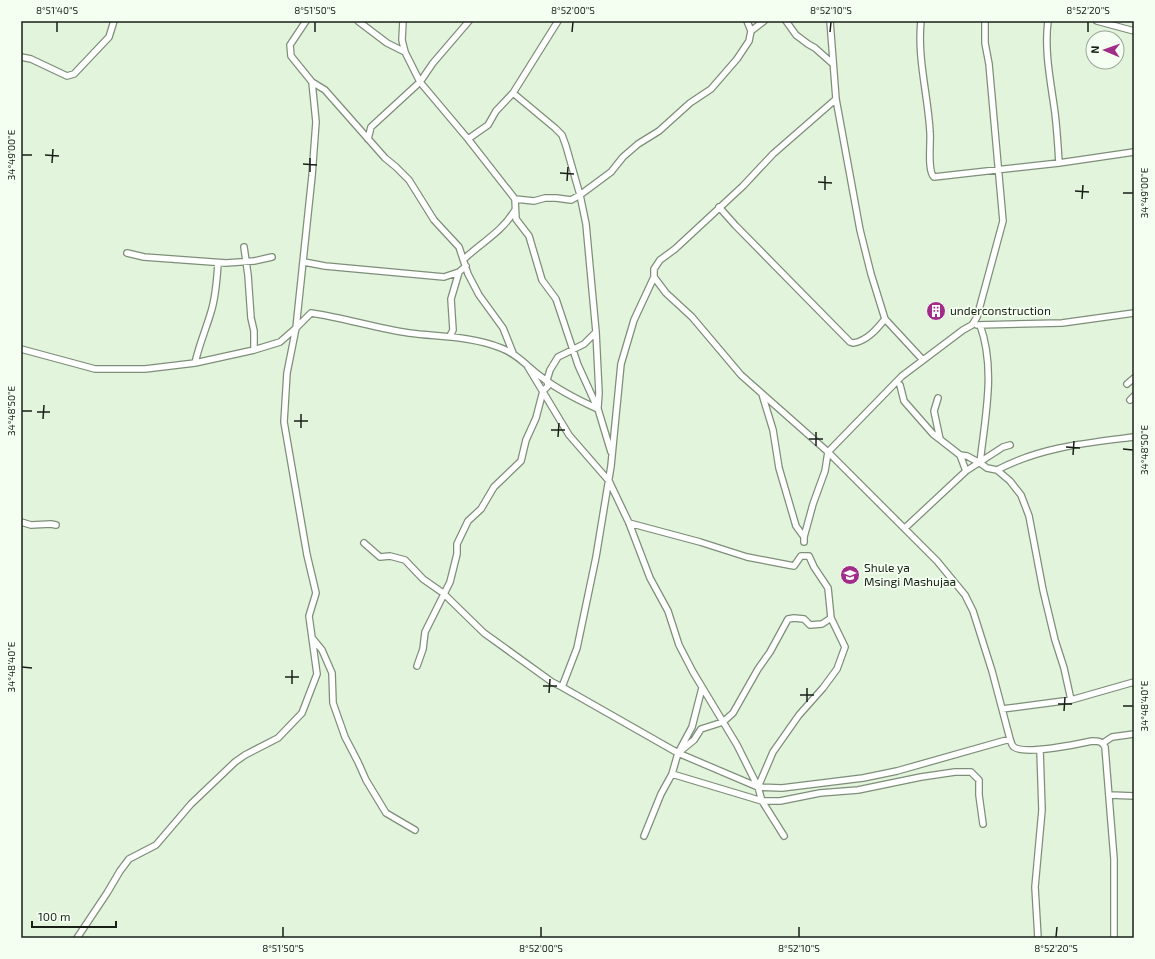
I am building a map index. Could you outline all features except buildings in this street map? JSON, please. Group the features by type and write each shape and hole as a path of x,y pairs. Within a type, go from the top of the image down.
{"street":[{"path":"21,57 31,59 67,76 74,74 109,37 114,21"},
{"path":"306,21 290,45 291,56 312,82 325,90 384,158 396,167 408,180 434,220 459,247 468,274 479,295 503,328 513,353"},
{"path":"358,21 387,43 405,52"},
{"path":"403,21 402,40 405,52 420,82 468,139 515,199 516,219 529,236 542,280 556,299 578,365 598,409 612,455"},
{"path":"368,139 371,127 420,82 433,62 470,21"},
{"path":"468,139 488,125 496,111 513,93 558,21"},
{"path":"515,199 534,200 556,198 572,200 611,172 623,157 638,144 659,131 690,102 711,89 738,59 749,41 751,31 747,21"},
{"path":"751,31 764,21"},
{"path":"786,21 796,35 815,48 833,64"},
{"path":"830,21 836,100 860,230 871,274 885,319 922,359"},
{"path":"920,21 923,70 930,133 930,171 932,175 938,177 1060,163 1134,152"},
{"path":"762,394 773,430 778,468 796,526 804,539 813,504 825,471 828,452 902,376 922,359 972,325 977,317 1003,221 989,64 985,43 985,21"},
{"path":"1048,21 1046,36 1048,62 1060,163"},
{"path":"1097,21 1134,31"},
{"path":"77,938 107,893 120,870 129,859 156,845 191,804 234,762 278,738 302,713 317,674 309,616 316,593 297,500 284,422 287,374 296,328 312,176 316,122 312,82"},
{"path":"513,93 562,135 580,195 586,224 596,332 599,393 598,409"},
{"path":"562,687 577,648 596,557 609,481 621,364 634,320 654,277 654,269 660,260 675,249 743,186 773,154 836,100"},
{"path":"719,207 850,342 856,343 863,340 885,319"},
{"path":"464,259 498,232 509,220 516,209"},
{"path":"244,247 251,318 254,331 254,350"},
{"path":"127,253 144,257 218,263 246,262 272,257"},
{"path":"304,262 325,266 444,277 459,272 466,266"},
{"path":"195,363 211,312 216,289 218,263"},
{"path":"450,336 453,330 451,299 459,272"},
{"path":"654,277 741,375 828,452 937,561 966,595 973,611 992,671 1013,747 1019,750 1040,750 1092,741 1099,741 1103,743 1105,747 1110,795 1114,858 1114,938"},
{"path":"21,349 95,368 145,369 195,363 254,350 280,342 311,313 409,333 450,336 482,341 513,353 562,391 598,409"},
{"path":"972,325 1062,323 1134,313"},
{"path":"980,325 985,339 989,366 988,394 980,463"},
{"path":"417,666 423,649 425,632 443,593 450,582 457,554 457,544 468,521 481,509 494,487 521,461 526,440 536,418 543,391 548,386 546,380 558,357 584,344 596,332"},
{"path":"526,363 569,435 609,481 629,523 650,578 668,611 679,645 702,688 737,745 758,787 762,802 784,836"},
{"path":"1126,384 1134,378"},
{"path":"900,385 904,401 933,434 960,455 967,456 987,468 997,470 1010,481 1021,494 1029,516 1043,590 1071,700"},
{"path":"938,398 934,411 940,439"},
{"path":"997,470 1015,460 1037,453 1071,445 1134,437"},
{"path":"905,528 966,471 1003,447 1010,445"},
{"path":"960,455 966,471"},
{"path":"21,522 31,525 56,525"},
{"path":"629,523 700,542 747,557 794,566 801,556 809,556 814,567 828,588 831,618 845,647 837,669 824,688 799,715 772,752 758,787"},
{"path":"364,543 380,557 390,556 405,560 423,579 443,593 484,633 552,682 678,754 758,787 782,788 863,778 897,771 1010,739"},
{"path":"678,754 694,740 701,730 723,722 733,713 788,619 804,619 810,625 822,624 831,618"},
{"path":"312,638 322,650 332,673 334,703 345,737 366,780 386,813 415,830"},
{"path":"1002,709 1071,700 1134,682"},
{"path":"644,836 661,794 672,774 678,754 692,727 702,688"},
{"path":"1103,743 1112,737 1134,734"},
{"path":"1038,938 1035,887 1042,810 1040,750"},
{"path":"672,774 762,802 780,801 820,793 858,790 921,777 955,772 971,772 979,780 979,795 983,824"},
{"path":"1110,795 1134,796"}],"place":[{"name":"underconstruction","path":"936,311"},
{"name":"Shule ya Msingi Mashujaa","path":"850,575"}]}
